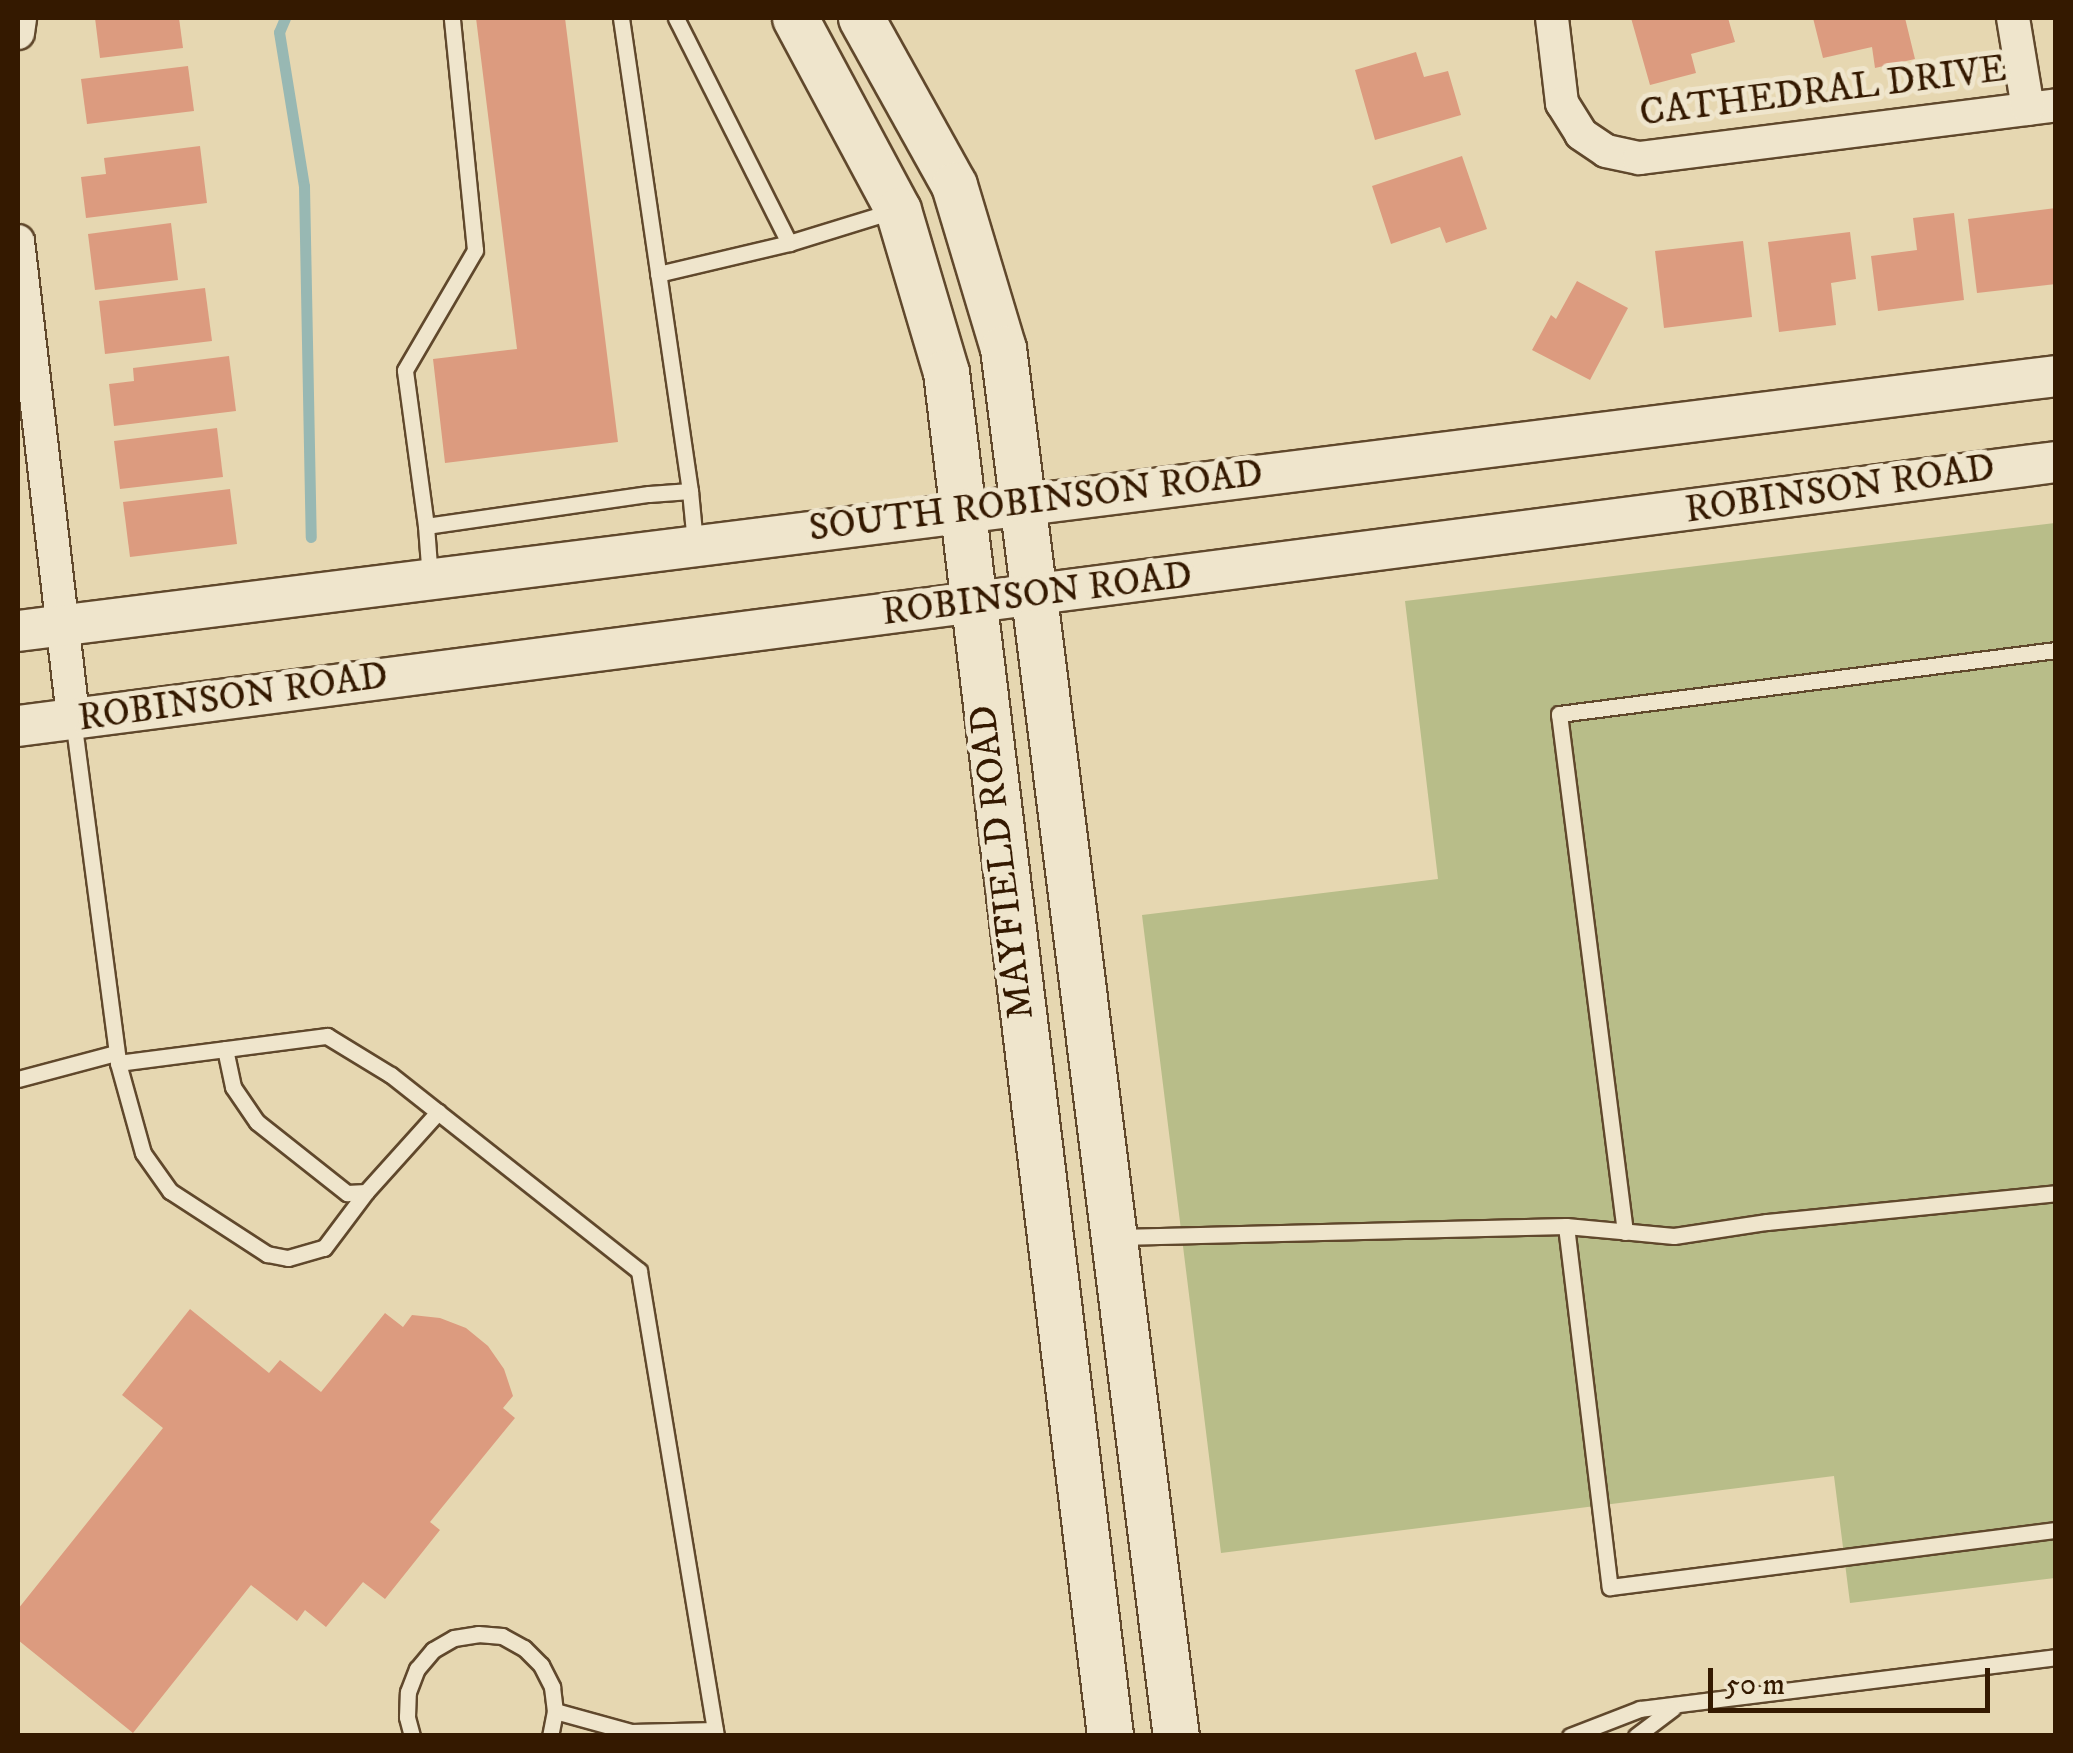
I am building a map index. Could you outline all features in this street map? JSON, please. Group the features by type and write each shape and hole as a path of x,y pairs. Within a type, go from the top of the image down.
{"main road":[{"name":"MAYFIELD ROAD","path":"795,18 898,210 946,372 1110,1736"},
{"name":"MAYFIELD ROAD","path":"861,18 954,185 1003,348 1176,1736"}],"street":[{"path":"18,33 20,18"},
{"name":"CATHEDRAL DRIVE","path":"1552,18 1562,103 1581,134 1606,151 1639,158 2042,107"},
{"path":"2013,18 2042,107"},
{"path":"18,241 25,359 73,720"},
{"name":"SOUTH ROBINSON ROAD","path":"18,631 1023,502 2056,376"},
{"name":"ROBINSON ROAD","path":"18,726 2056,462"}],"lane":[{"path":"430,579 405,370 474,250 452,18"},
{"path":"621,18 695,544"},
{"path":"676,18 789,243"},
{"path":"658,274 789,243 898,210"},
{"path":"426,526 690,491"},
{"path":"1625,1232 1559,714 2056,650"},
{"path":"73,720 117,1058 143,1153 170,1191 267,1254 288,1258 324,1248 366,1192 438,1112"},
{"path":"18,1079 117,1058 327,1036 391,1075 639,1271 715,1732 631,1732 555,1712"},
{"path":"225,1049 234,1087 257,1122 346,1193 366,1192"},
{"path":"1115,1238 1248,1230 1391,1233 1566,1226 1674,1236 2056,1193"},
{"path":"1566,1226 1610,1587 2056,1530"},
{"path":"412,1736 406,1717 408,1692 417,1669 433,1650 454,1638 478,1634 502,1636 524,1648 541,1665 552,1687 555,1712 550,1736"},
{"path":"1570,1736 1640,1709 2056,1657"},
{"path":"1636,1736 1672,1708"}],"green space":[{"path":"2055,523 2055,1578 1850,1603 1834,1476 1221,1553 1142,915 1438,879 1405,601"}],"building":[{"path":"95,18 179,18 183,48 100,58"},
{"path":"476,18 565,18 618,442 445,463 433,359 517,349"},
{"path":"1631,18 1728,18 1735,42 1691,54 1696,73 1650,85"},
{"path":"1813,18 1905,18 1915,59 1875,68 1872,47 1823,58"},
{"path":"1416,52 1424,77 1448,71 1461,115 1375,140 1355,70"},
{"path":"188,66 194,111 87,124 81,79"},
{"path":"200,146 207,203 86,218 81,177 106,174 104,158"},
{"path":"1462,156 1487,229 1446,243 1440,227 1391,244 1372,186"},
{"path":"2056,208 2056,284 1977,293 1968,219"},
{"path":"1954,213 1964,300 1878,311 1871,256 1917,250 1913,218"},
{"path":"171,223 178,280 95,290 88,234"},
{"path":"1850,232 1856,279 1831,283 1836,325 1779,332 1768,242"},
{"path":"1743,241 1752,317 1664,328 1655,251"},
{"path":"1577,281 1628,308 1590,380 1532,350 1551,315 1556,319"},
{"path":"205,288 212,341 105,354 99,301"},
{"path":"229,356 236,411 114,426 109,384 134,381 133,368"},
{"path":"217,428 223,477 120,489 114,441"},
{"path":"230,489 237,544 130,557 123,502"},
{"path":"190,1309 269,1373 280,1360 321,1392 385,1313 403,1327 412,1315 440,1318 466,1328 488,1346 504,1369 513,1396 503,1408 515,1418 430,1522 440,1530 385,1599 363,1582 326,1627 305,1610 297,1621 251,1585 133,1733 18,1640 18,1609 163,1428 122,1395"}],"waterway":[{"path":"285,18 279,32 304,186 311,537"}]}
